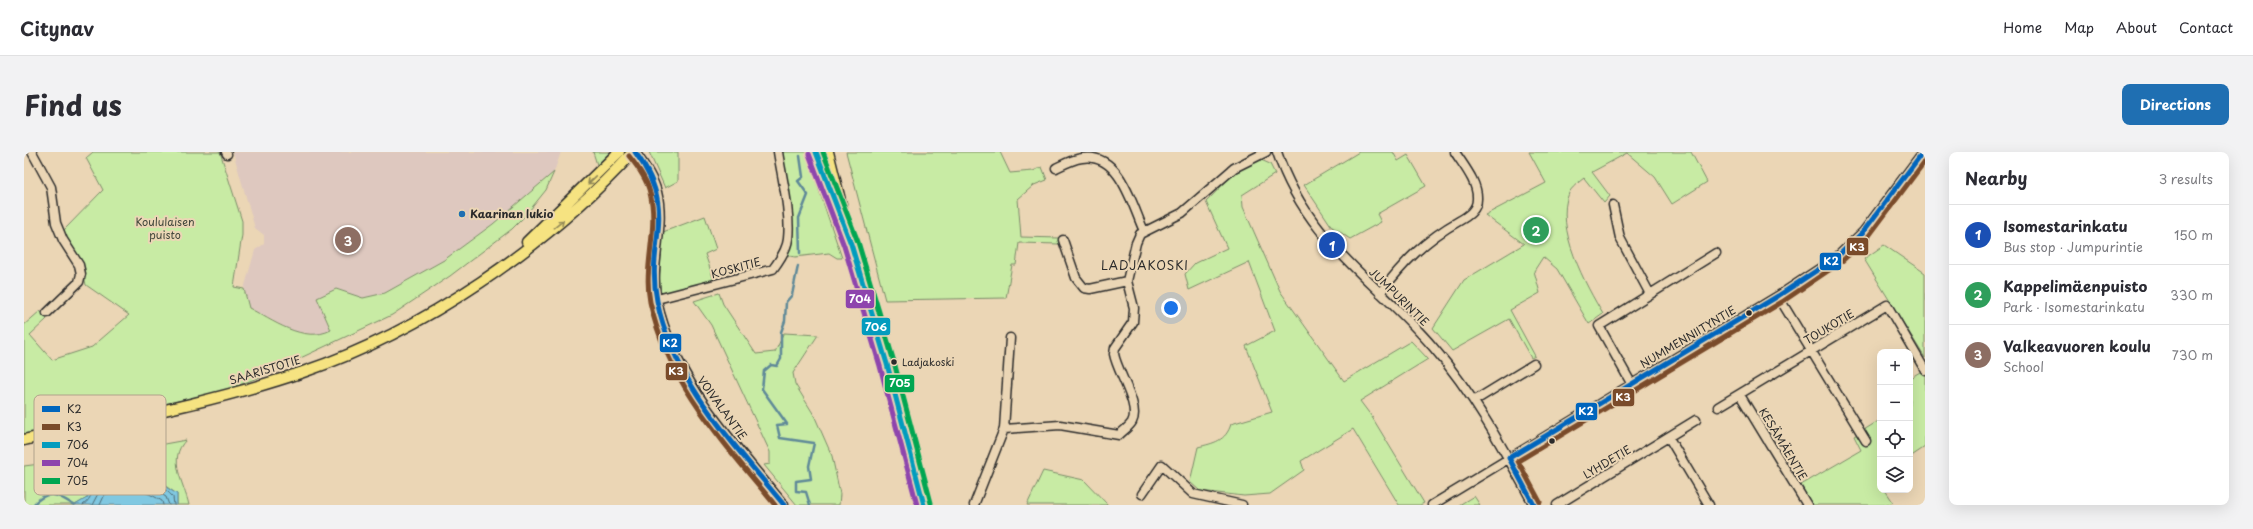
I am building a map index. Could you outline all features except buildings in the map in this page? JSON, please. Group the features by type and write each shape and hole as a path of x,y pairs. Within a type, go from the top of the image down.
{"main road":[{"name":"SAARISTOTIE","path":"494,271 536,234 620,152"},
{"name":"SAARISTOTIE","path":"166,410 245,390 304,372 357,350 411,324 540,240 573,212 634,152"},
{"path":"816,152 851,244"},
{"path":"828,152 851,244 887,364 924,505"},
{"name":"SAARISTOTIE","path":"24,440 34,438"}],"street":[{"path":"32,152 51,187 56,223 63,240 79,265 81,274 79,282 47,313"},
{"name":"VOIVALANTIE","path":"634,152 651,177 658,199 655,281 656,299 670,343 690,384 712,415 784,505"},
{"name":"KOSKITIE","path":"656,299 773,269 782,257 788,240 786,207 778,152"},
{"path":"1004,429 1060,425 1119,436 1129,426 1133,421 1134,410 1114,354 1115,348 1130,327 1134,315 1126,281 1136,243 1144,231 1182,213 1234,168 1266,152"},
{"name":"JUMPURINTIE","path":"1277,152 1291,186 1310,219 1336,251 1433,347 1474,401 1509,458 1534,505"},
{"path":"1380,293 1425,242 1466,217 1475,207 1477,192 1474,183 1455,152"},
{"name":"NUMMENNIITYNTIE","path":"1432,505 1630,383 1778,296 1837,257 1851,246 1923,152"},
{"path":"1056,168 1076,160 1089,158 1109,165 1123,183 1144,231"},
{"path":"1613,205 1620,238 1650,294"},
{"path":"1063,240 1076,278 1084,288 1090,289 1126,281"},
{"path":"1630,383 1599,326 1716,253"},
{"path":"1778,296 1866,441"},
{"name":"TOUKOTIE","path":"1718,407 1887,305 1925,370"},
{"path":"974,505 1004,429 1010,338"},
{"path":"1474,401 1534,364"},
{"name":"KESÄMÄENTIE","path":"1740,394 1807,505"},
{"name":"LYHDETIE","path":"1557,505 1669,438 1696,420"},
{"path":"1669,438 1709,505"},
{"path":"1142,494 1162,465 1193,494 1242,505"}],"shaded area":[{"path":"233,152 561,152 554,172 493,224 444,260 385,293 363,298 336,289 317,298 331,330 322,335 292,331 249,308 244,289 255,250 264,244 264,235 255,228"}],"green space":[{"name":"Koululaisen puisto","path":"93,152 220,152 242,221 242,235 234,287 244,289 249,308 288,329 310,334 321,334 331,330 317,298 336,289 363,298 385,293 444,260 493,224 554,172 546,190 525,216 512,229 450,276 392,315 260,377 226,390 166,404 166,395 34,395 34,435 24,437 24,325 40,311 47,319 30,335 52,360 92,347 129,315 86,285 82,271 64,230 103,190 86,158"},
{"path":"593,152 610,152 598,168"},
{"path":"649,152 678,152 678,181 665,188"},
{"path":"781,152 806,152 842,258 837,258 829,253 795,257 785,255 791,239"},
{"path":"846,152 1000,152 1010,173 1033,171 1042,167 1047,180 1034,185 1018,199 1021,237 1059,238 1059,244 1019,243 1016,265 1012,265 1006,298 885,300"},
{"path":"1359,152 1393,152 1398,161 1408,155 1426,186 1377,214 1381,222 1350,239 1332,227 1304,185"},
{"path":"1529,152 1691,152 1707,182 1672,204 1655,177 1627,153 1592,172 1610,196 1604,203 1584,178 1573,187 1569,193 1565,207 1566,222 1574,256 1588,288 1603,314 1589,324 1557,269 1543,257 1534,271 1540,293 1510,310 1535,356 1531,358 1509,319 1452,351 1433,328 1464,280 1524,244 1485,215 1546,183"},
{"path":"1259,159 1270,164 1275,174 1242,195 1243,207 1280,291 1344,381 1411,341 1428,359 1360,401 1372,417 1424,503 1420,505 1399,505 1353,429 1301,461 1304,470 1270,494 1244,496 1200,491 1190,482 1198,447 1223,438 1229,430 1231,424 1272,412 1246,346 1275,331 1249,262 1189,290 1185,274 1195,263 1227,248 1206,202 1237,170"},
{"path":"705,216 716,249 705,254 715,283 661,295 659,280 663,232"},
{"path":"1884,245 1925,273 1925,358 1864,259"},
{"path":"719,293 723,304 756,354 775,352 784,333 818,335 793,373 795,384 814,415 832,456 840,494 839,505 797,505 764,465 770,464 770,452 711,325 694,301"},
{"path":"1925,369 1925,447 1913,455 1913,385 1913,376"},
{"path":"1877,422 1877,493 1887,493 1893,502 1887,505 1812,505 1801,485 1861,450 1854,436"},
{"path":"186,440 180,447 177,463 178,471 189,505 177,505 177,494 166,486 166,444"},
{"path":"34,465 34,495 88,495 87,498 75,505 24,505 24,466"},
{"path":"1043,471 1084,480 1108,505 1027,505"},
{"path":"1474,496 1480,505 1459,505"}],"water":[{"path":"166,487 177,494 177,505 75,505 87,498 88,495 166,495"}],"waterway":[{"path":"800,156 803,177 798,181 808,195 799,218 800,253"},
{"path":"798,266 792,295 786,302 785,321 781,332 781,359 777,366 771,365 764,371 762,389 787,424 777,425 780,438 814,443 809,466 811,479 796,481 796,491 806,492 810,505"},
{"path":"33,505 43,496 48,495 58,496 74,505"}],"transit line":[{"name":"K2","path":"635,152 648,173 656,192 659,210 654,280 657,301 665,330 691,385 726,435 784,505"},
{"name":"706","path":"816,152 851,244 887,364 924,505"},
{"name":"705","path":"823,152 858,242 894,362 931,503"},
{"name":"K2","path":"1534,505 1509,458 1778,296 1837,257 1863,232 1923,152"},
{"name":"704","path":"809,154 844,246 880,366 917,505"},
{"name":"K3","path":"629,156 639,169 650,193 653,220 648,288 650,302 658,331 670,359 700,411 775,505"},
{"name":"K3","path":"1540,502 1518,461 1782,302 1841,262 1868,237 1925,161"}],"place":[{"name":"Kaarinan lukio","path":"462,214"},
{"name":"Kappelimäenpuisto","path":"1536,230"},
{"name":"Valkeavuoren koulu","path":"348,240"},
{"name":"Isomestarinkatu","path":"1332,245"},
{"name":"Ladjakoski","path":"894,362"}],"district":[{"name":"LADJAKOSKI","path":"1145,266"}]}
